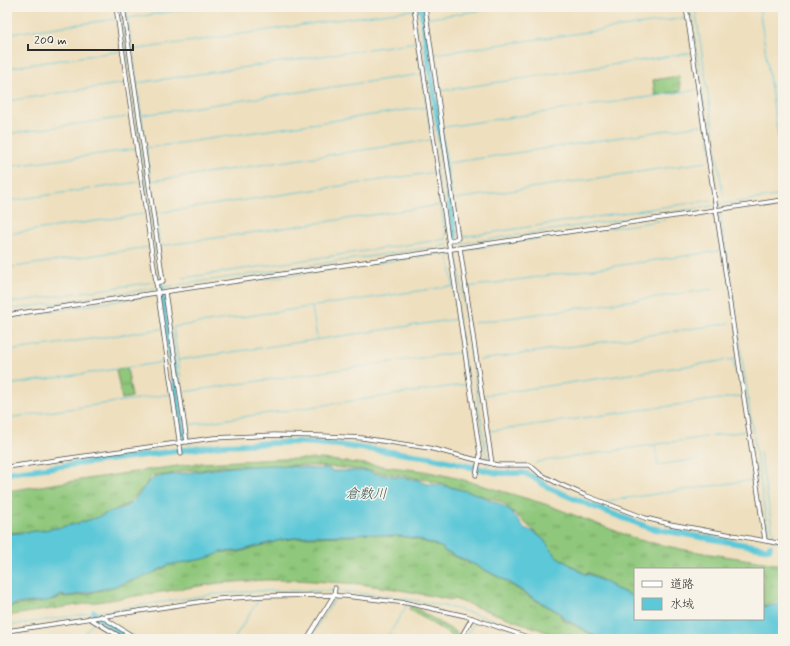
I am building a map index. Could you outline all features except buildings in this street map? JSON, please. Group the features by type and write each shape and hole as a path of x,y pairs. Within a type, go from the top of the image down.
{"street":[{"path":"116,7 181,453"},
{"path":"123,7 163,281 157,288"},
{"path":"414,7 480,455 476,473"},
{"path":"425,7 458,238 449,245"},
{"path":"686,7 765,540"},
{"path":"7,315 157,288 165,292 449,245 460,248 715,207 783,200"},
{"path":"460,248 489,463"},
{"path":"165,292 189,442"},
{"path":"7,467 180,445 189,442 224,437 274,435 362,438 452,453 497,466 530,465 546,478 578,493 660,522 783,544"},
{"path":"307,639 335,593"},
{"path":"7,631 218,599 264,596 332,595 335,593 408,603 466,616 533,639"},
{"path":"98,616 137,639"},
{"path":"89,618 124,639"},
{"path":"460,639 475,619"}],"green space":[{"path":"679,76 681,91 655,95 653,80"},
{"path":"127,368 132,397 122,399 116,370"},
{"path":"279,459 321,459 424,471 457,478 545,504 639,540 685,550 783,565 783,600 764,606 764,568 634,568 634,597 612,587 589,573 585,574 556,556 543,539 503,503 444,484 373,471 277,465 234,466 188,470 166,475 153,475 128,504 98,518 39,531 7,533 7,491 201,463"},
{"path":"361,533 378,534 390,537 397,535 443,548 444,551 504,580 560,614 562,619 601,639 566,639 454,599 452,600 360,584 297,580 264,580 219,583 7,616 7,607 57,599 61,596 69,597 96,592 143,577 168,565 203,559 216,555 220,552 239,552 281,540 308,537 352,536"},
{"path":"411,605 460,635 457,639 409,609"}],"water":[{"name":"倉敷川","path":"278,465 318,469 327,468 333,471 369,471 372,473 418,480 427,484 441,485 474,493 502,505 511,511 524,528 534,532 543,539 556,556 586,575 589,574 612,587 634,597 634,620 724,620 726,622 737,620 764,620 764,607 783,603 783,639 601,639 563,618 560,613 503,579 471,563 469,564 468,561 444,551 443,548 410,537 368,533 355,535 308,536 281,540 239,551 220,552 216,555 203,559 168,565 149,575 112,587 76,595 62,595 51,600 22,603 7,607 7,534 46,530 71,525 123,508 132,502 155,477 231,467"}],"waterway":[{"path":"120,7 160,280"},
{"path":"126,7 160,246 441,205"},
{"path":"129,18 201,7"},
{"path":"421,7 455,237"},
{"path":"429,18 505,7"},
{"path":"690,7 718,199"},
{"path":"695,7 723,195"},
{"path":"759,7 783,170"},
{"path":"132,50 412,10"},
{"path":"434,54 685,18"},
{"path":"7,34 116,19"},
{"path":"415,25 446,240"},
{"path":"137,83 417,42"},
{"path":"7,68 120,51"},
{"path":"440,91 691,53"},
{"path":"142,115 422,74"},
{"path":"7,101 125,83"},
{"path":"445,127 696,90"},
{"path":"146,148 427,107"},
{"path":"7,134 126,117"},
{"path":"449,163 701,125"},
{"path":"151,181 431,140"},
{"path":"7,167 135,149"},
{"path":"456,199 706,162"},
{"path":"156,213 436,172"},
{"path":"7,201 139,182"},
{"path":"716,205 783,195"},
{"path":"461,237 711,200"},
{"path":"451,245 713,206"},
{"path":"720,212 769,539"},
{"path":"7,234 144,214"},
{"path":"462,250 665,220"},
{"path":"183,278 446,239"},
{"path":"158,288 448,245"},
{"path":"7,268 149,247"},
{"path":"468,287 719,251"},
{"path":"190,439 187,425 468,384 448,252"},
{"path":"453,252 456,253 457,257 487,461"},
{"path":"215,286 447,253"},
{"path":"7,303 154,282"},
{"path":"178,360 173,327 452,286"},
{"path":"7,310 155,288"},
{"path":"474,323 713,289"},
{"path":"162,294 184,440"},
{"path":"7,318 148,296"},
{"path":"312,307 317,339"},
{"path":"187,425 178,360 457,319"},
{"path":"480,360 730,323"},
{"path":"7,351 161,329"},
{"path":"183,392 462,352"},
{"path":"733,359 736,376"},
{"path":"485,395 735,359"},
{"path":"7,385 165,362"},
{"path":"7,418 171,394"},
{"path":"490,431 741,396"},
{"path":"535,464 538,462 746,431"},
{"path":"7,473 223,445 299,442 338,445 429,457 498,473 524,473 533,477 549,488 650,528 769,549 770,546"},
{"path":"190,443 191,448"},
{"path":"655,446 658,465 699,459"},
{"path":"760,452 774,539 775,541 783,542"},
{"path":"486,469 487,464"},
{"path":"607,501 752,480"},
{"path":"602,510 604,505"},
{"path":"7,626 215,594 260,591 334,591"},
{"path":"337,591 426,602 461,610 544,639"},
{"path":"234,639 260,597"},
{"path":"309,639 336,597"},
{"path":"386,639 406,607 408,600"},
{"path":"94,612 98,618 132,639"},
{"path":"464,639 476,621"},
{"path":"81,639 93,622"}]}
